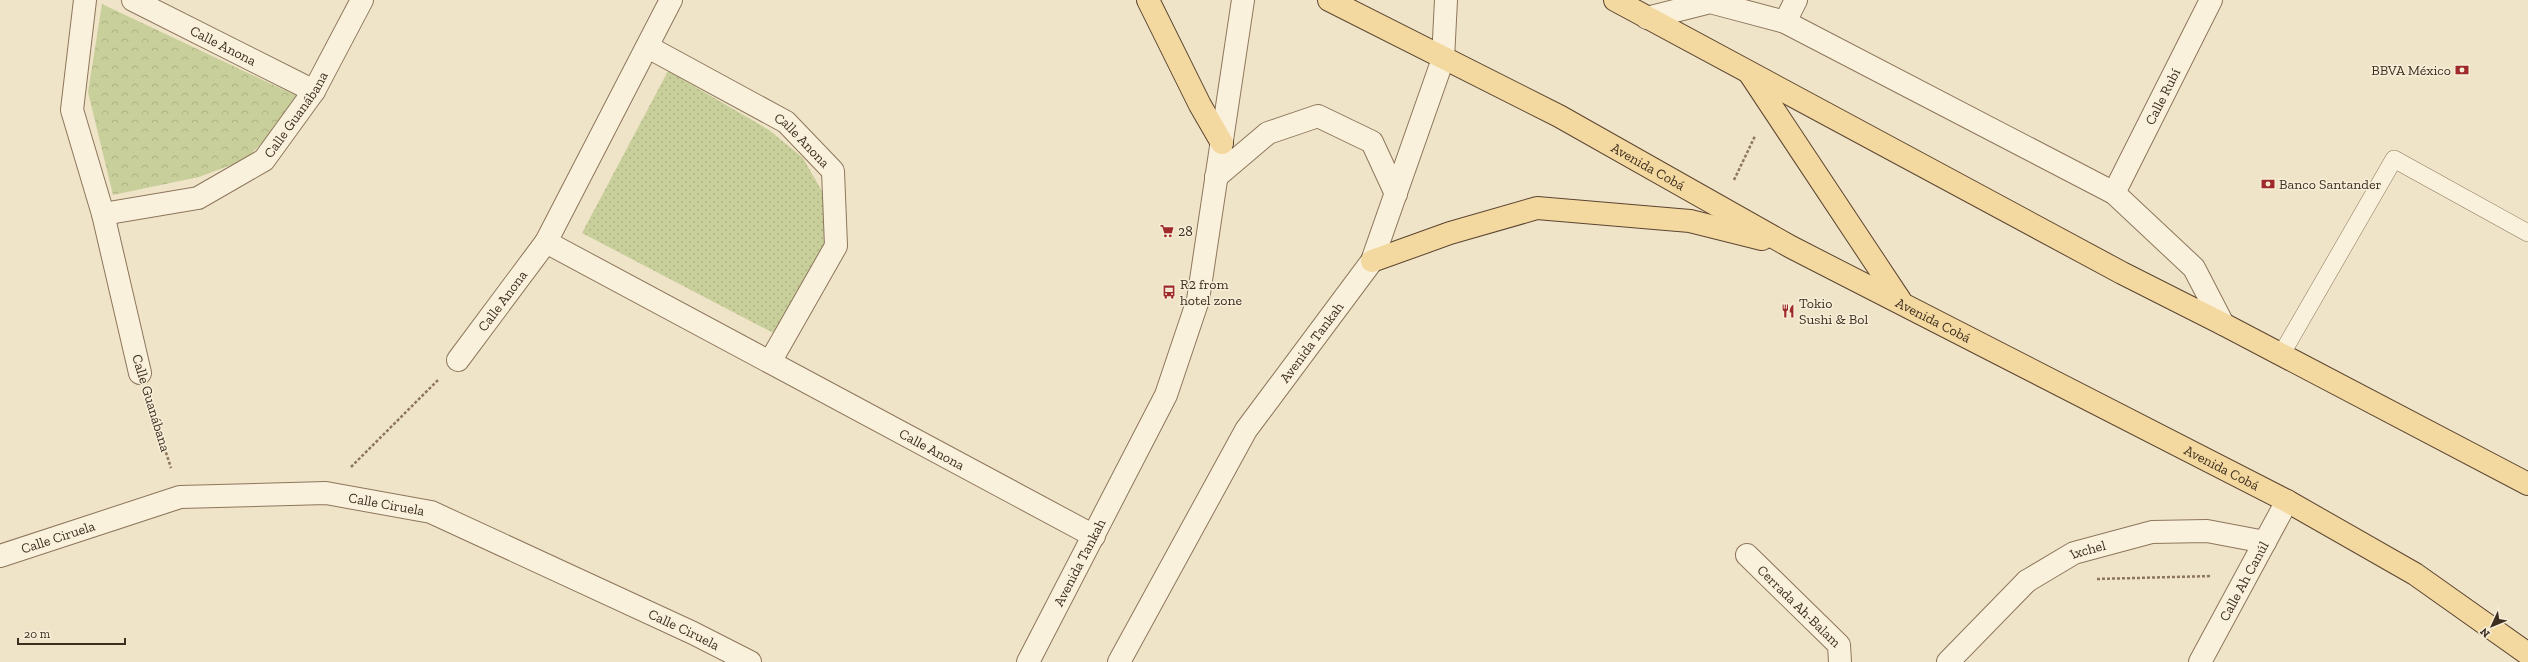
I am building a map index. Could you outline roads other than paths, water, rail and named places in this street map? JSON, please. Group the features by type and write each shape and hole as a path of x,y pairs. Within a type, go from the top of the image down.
{"main road":[{"path":"1148,0 1200,105 1222,143"},
{"name":"Avenida Cobá","path":"1329,0 1443,59 1559,116 1791,247 2287,501 2415,574 2528,654"},
{"path":"1615,0 2122,273 2223,324 2528,484"},
{"path":"1748,71 1901,302"},
{"path":"1372,262 1450,233 1537,208 1690,221 1791,247"}],"street":[{"name":"Calle Guanábana","path":"85,0 72,110 103,214 140,373"},
{"name":"Calle Anona","path":"133,0 314,91"},
{"name":"Calle Guanábana","path":"103,214 198,198 264,160 314,91 362,0"},
{"name":"Calle Anona","path":"458,360 546,242 671,0"},
{"name":"Avenida Tankah","path":"1028,662 1166,395 1198,300 1243,0"},
{"name":"Avenida Tankah","path":"1119,662 1246,430 1372,262 1443,59 1446,0"},
{"path":"1785,22 1796,0"},
{"name":"Calle Rubí","path":"2114,193 2211,0"},
{"path":"1648,18 1710,2 1785,22 2114,193 2194,268 2223,324"},
{"name":"Calle Anona","path":"648,47 786,122 833,171 836,246 770,362"},
{"path":"1216,177 1268,132 1318,116 1372,142 1396,194"},
{"name":"Calle Anona","path":"546,242 1094,536"},
{"name":"Calle Ciruela","path":"0,556 180,497 326,493 431,512 693,633 750,662"},
{"name":"Calle Ah Canúl","path":"2200,662 2287,501"},
{"name":"Ixchel","path":"1948,662 2027,581 2074,553 2152,532 2207,531 2266,542"},
{"name":"Cerrada Ah-Balam","path":"1747,555 1839,645 1840,662"}],"lane":[{"path":"2281,355 2394,159 2528,233"}],"place":[{"name":"BBVA México","path":"2462,70"},
{"name":"Banco Santander","path":"2268,184"},
{"name":"28","path":"1167,231"},
{"name":"R2 from hotel zone","path":"1169,292"},
{"name":"Tokio Sushi & Bol","path":"1788,311"}]}
